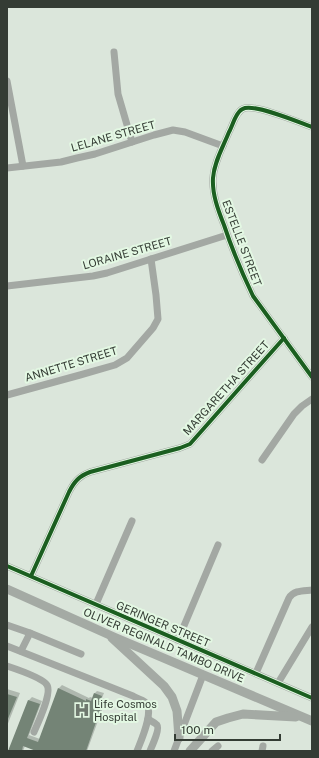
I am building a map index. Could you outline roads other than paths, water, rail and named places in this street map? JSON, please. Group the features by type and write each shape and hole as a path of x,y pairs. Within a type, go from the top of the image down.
{"main road":[{"name":"OLIVER REGINALD TAMBO DRIVE","path":"7,589 203,675 308,719"},
{"path":"106,633 164,686 172,697 177,711 179,738"},
{"path":"190,751 216,722 228,718 243,714 308,719"}],"street":[{"path":"114,52 118,94 132,142"},
{"path":"7,81 24,166"},
{"name":"ESTELLE STREET","path":"312,127 261,109 246,107 237,114 216,164 213,180 217,208 253,296 312,377"},
{"name":"LELANE STREET","path":"7,168 61,162 132,142 154,134 173,130 185,132 223,146"},
{"name":"LORAINE STREET","path":"7,286 107,273 227,235"},
{"name":"ANNETTE STREET","path":"7,395 80,376 115,365 127,358 153,328 158,319 151,259"},
{"name":"MARGARETHA STREET","path":"31,576 69,492 77,479 90,472 190,444 284,338"},
{"path":"262,460 294,414 312,399"},
{"path":"96,604 132,521"},
{"path":"178,640 218,545"},
{"name":"GERINGER STREET","path":"7,566 312,698"},
{"path":"256,673 289,598 293,593 312,590"},
{"path":"7,625 81,654"},
{"path":"278,683 312,627"},
{"path":"21,652 30,633"},
{"path":"7,646 133,696 147,704 148,719 137,751"},
{"path":"7,666 39,679 48,686 46,704 34,732"},
{"path":"174,751 203,675"},
{"path":"148,719 158,727 150,751"},
{"path":"212,751 218,746"}],"place":[{"name":"Life Cosmos Hospital","path":"82,710"}]}
